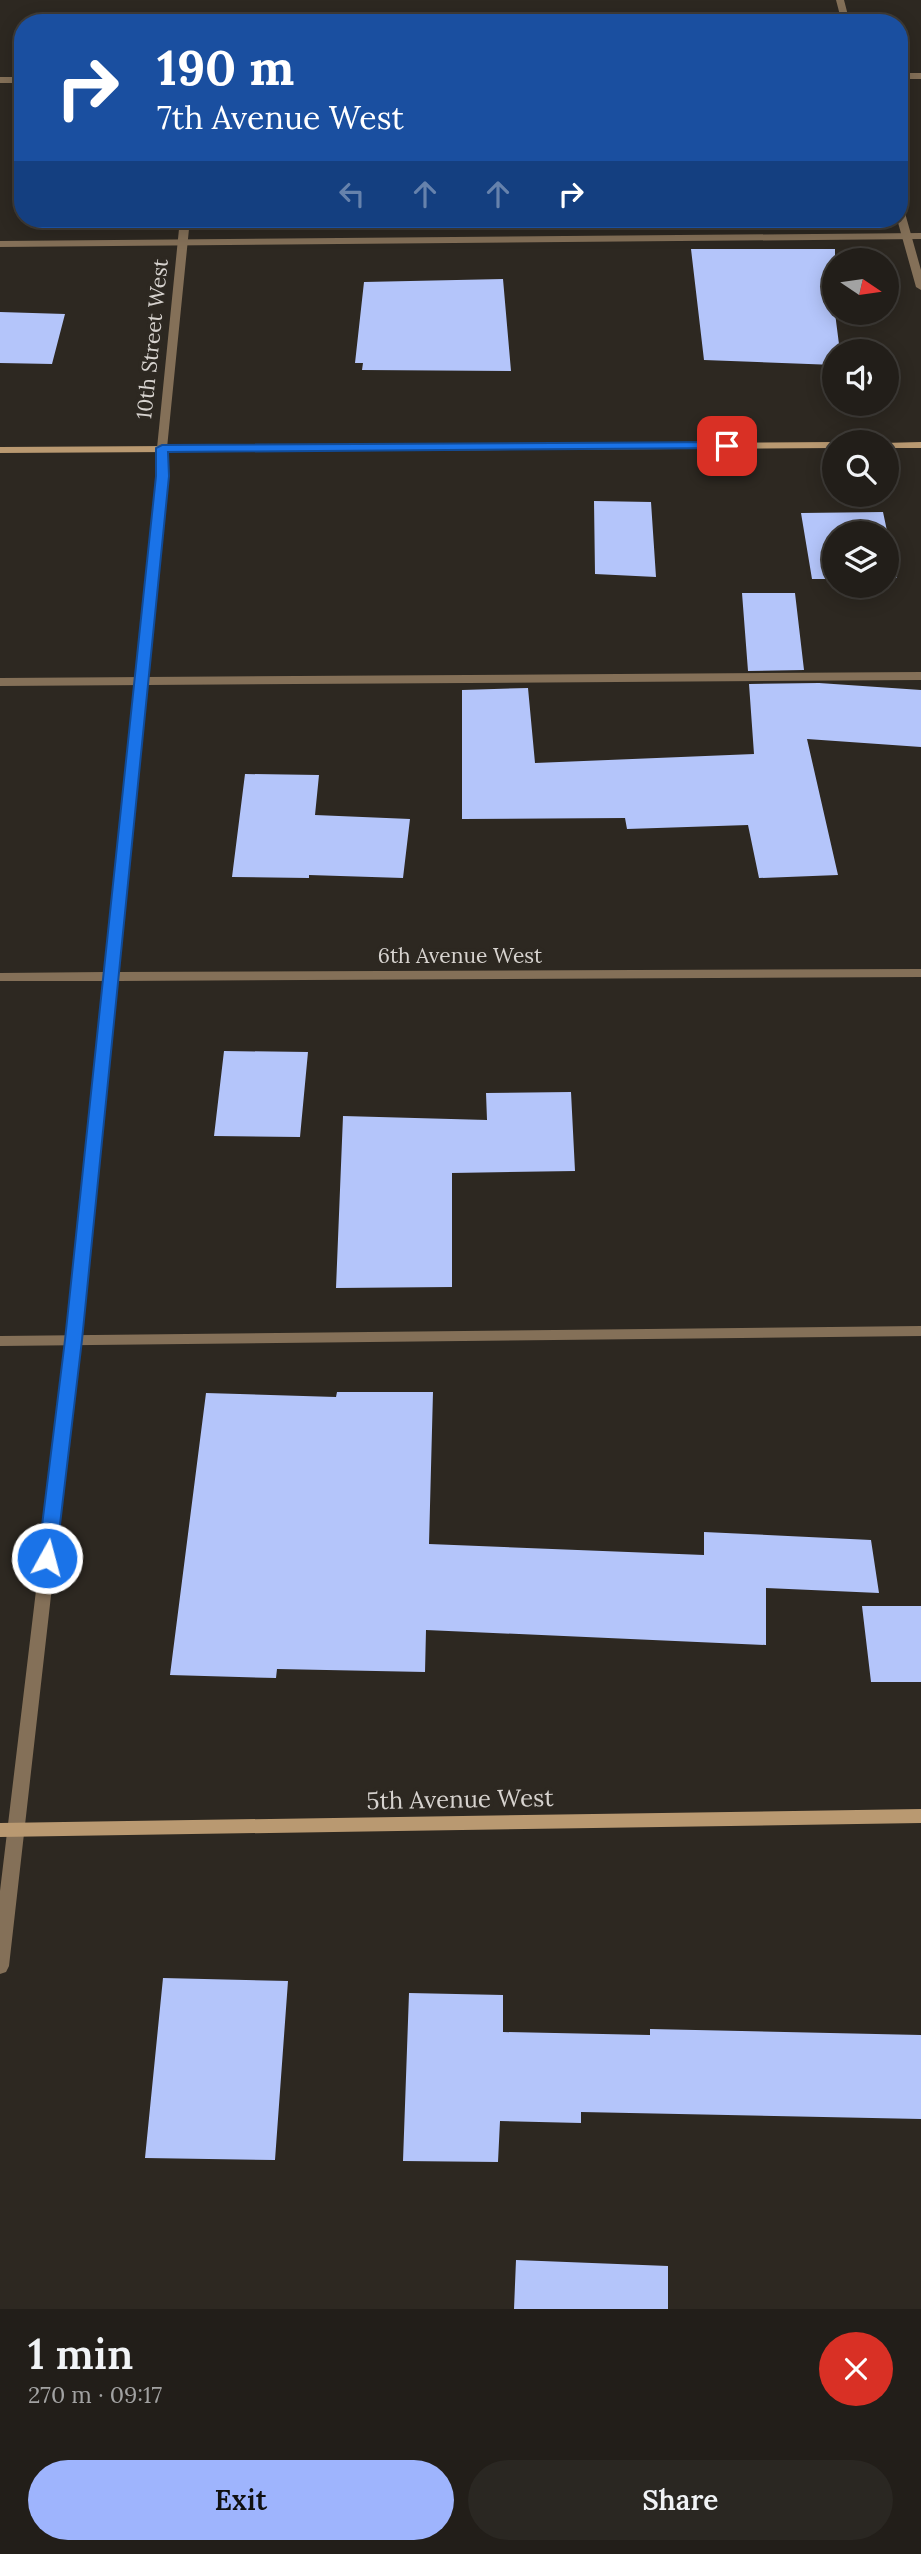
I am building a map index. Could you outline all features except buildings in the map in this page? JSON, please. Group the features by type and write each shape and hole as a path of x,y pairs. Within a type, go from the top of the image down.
{"street":[{"name":"10th Street West","path":"0,1966 7,1830 74,1340 163,476 162,448 184,228"},
{"path":"904,228 921,287"},
{"path":"0,244 921,236"},
{"path":"0,450 822,445"},
{"path":"899,445 921,445"},
{"path":"0,682 921,676"},
{"name":"6th Avenue West","path":"0,977 921,973"},
{"path":"0,1341 921,1331"},
{"name":"5th Avenue West","path":"7,1830 921,1816"}],"route":[{"path":"47,1558 74,1340 163,476 162,448 727,446"}]}
